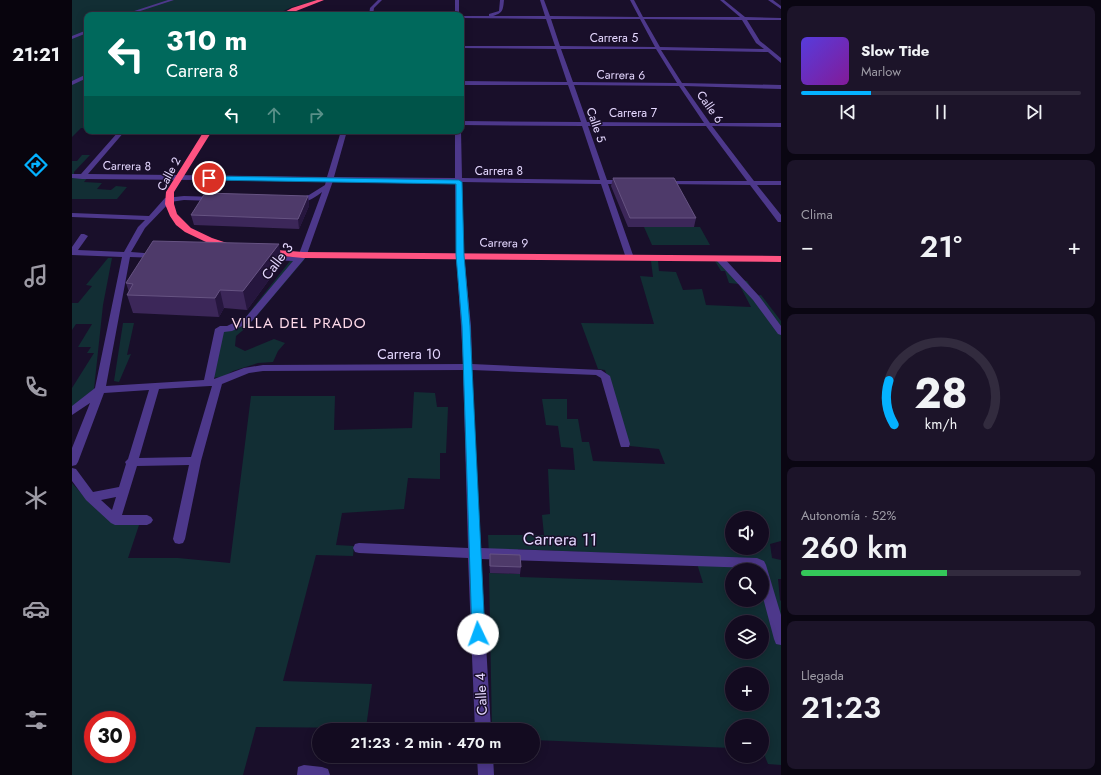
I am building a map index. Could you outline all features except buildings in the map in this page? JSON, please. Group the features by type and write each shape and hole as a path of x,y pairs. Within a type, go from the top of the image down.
{"highway":[{"path":"289,12 322,0"},
{"name":"Calle 2","path":"206,134 178,178 170,192 168,200 173,215 184,228 208,241 237,248"},
{"name":"Carrera 9","path":"259,254 301,257 460,255 781,259"}],"street":[{"path":"134,12 172,0"},
{"path":"371,12 372,8 380,0"},
{"path":"457,0 457,12"},
{"path":"485,17 499,13 501,11 502,0"},
{"name":"Calle 5","path":"542,0 630,258"},
{"name":"Calle 6","path":"632,0 658,48 682,86 709,125 781,220"},
{"path":"722,0 744,19 758,42 781,62"},
{"path":"770,0 781,8"},
{"path":"464,17 781,19"},
{"path":"72,38 84,32"},
{"name":"Carrera 5","path":"464,47 658,48 767,51"},
{"path":"72,83 84,77"},
{"name":"Carrera 6","path":"464,83 682,86 742,85 781,87"},
{"name":"Carrera 7","path":"464,123 781,125"},
{"path":"82,177 119,134"},
{"name":"Calle 3","path":"179,539 213,383 220,329 229,329 249,320 301,257 329,182 343,134"},
{"name":"Calle 4","path":"458,134 460,255 466,326 474,554 483,723"},
{"name":"Carrera 8","path":"72,176 329,182 635,182"},
{"path":"289,200 308,199 329,182"},
{"path":"658,183 781,183"},
{"path":"72,462 100,390 126,255 142,227 149,218 168,200 184,198 221,199"},
{"path":"72,215 149,218"},
{"path":"72,252 84,236"},
{"path":"72,252 166,256"},
{"path":"720,259 756,298 781,332"},
{"name":"Carrera 10","path":"100,390 213,383 247,370 263,368 467,367 598,372 605,376 625,444"},
{"path":"115,520 131,462 155,386"},
{"path":"72,411 100,390"},
{"path":"131,462 195,461"},
{"path":"72,472 90,498 115,520 147,520"},
{"path":"90,498 124,491"},
{"name":"Carrera 11","path":"359,548 474,554 587,556 725,566"},
{"path":"769,596 781,639"},
{"path":"485,763 486,775"},
{"path":"304,773 322,775"}],"green space":[{"path":"72,0 321,0 292,7 281,12 84,12 84,128 81,128 72,137"},
{"path":"82,155 90,155 74,172 74,175 89,176 84,182 102,183 97,189 111,190 116,186 127,187 117,199 72,199 72,161 77,161"},
{"path":"644,227 700,227 710,245 652,245"},
{"path":"108,258 112,258 103,305 94,389 72,407 72,388 94,353 87,353 91,347 78,347 92,324 76,324 72,330 72,303 78,303 92,286 86,285"},
{"path":"304,260 248,326 236,336 235,346 245,351 274,339 285,343 278,351 273,362 258,363 233,371 223,377 210,378 220,326 229,327 245,318 290,261"},
{"path":"725,260 741,280 747,281 756,296 761,295 781,321 781,541 770,544 772,558 781,560 781,579 778,579 781,601 781,765 768,763 769,763 769,719 725,719 725,748 540,740 540,723 492,723 489,573 520,574 520,577 703,583 695,557 518,549 518,557 489,555 488,535 544,535 542,515 550,514 548,469 575,470 573,448 561,447 558,426 546,425 542,399 567,399 567,419 578,419 582,442 589,442 593,461 665,464 659,449 630,446 605,370 598,369 581,323 654,324 640,276 653,277 651,261 658,261 659,271 676,272 683,290 702,289 706,305 751,307 739,284 729,283 725,271 721,271 715,261"},
{"path":"123,323 134,323 127,355 131,354 119,382 114,381"},
{"path":"414,392 435,393 437,407 448,407 446,453 440,453 440,479 408,478 404,509 342,513 336,545 354,546 353,556 316,555 283,681 372,684 367,723 312,723 312,728 256,727 243,775 72,775 72,483 91,504 140,522 128,558 178,558 230,563 251,396 335,396 334,430 412,428"}],"district":[{"name":"VILLA DEL PRADO","path":"299,323"}],"route":[{"path":"209,178 459,182 460,255 466,326 478,634"}]}
